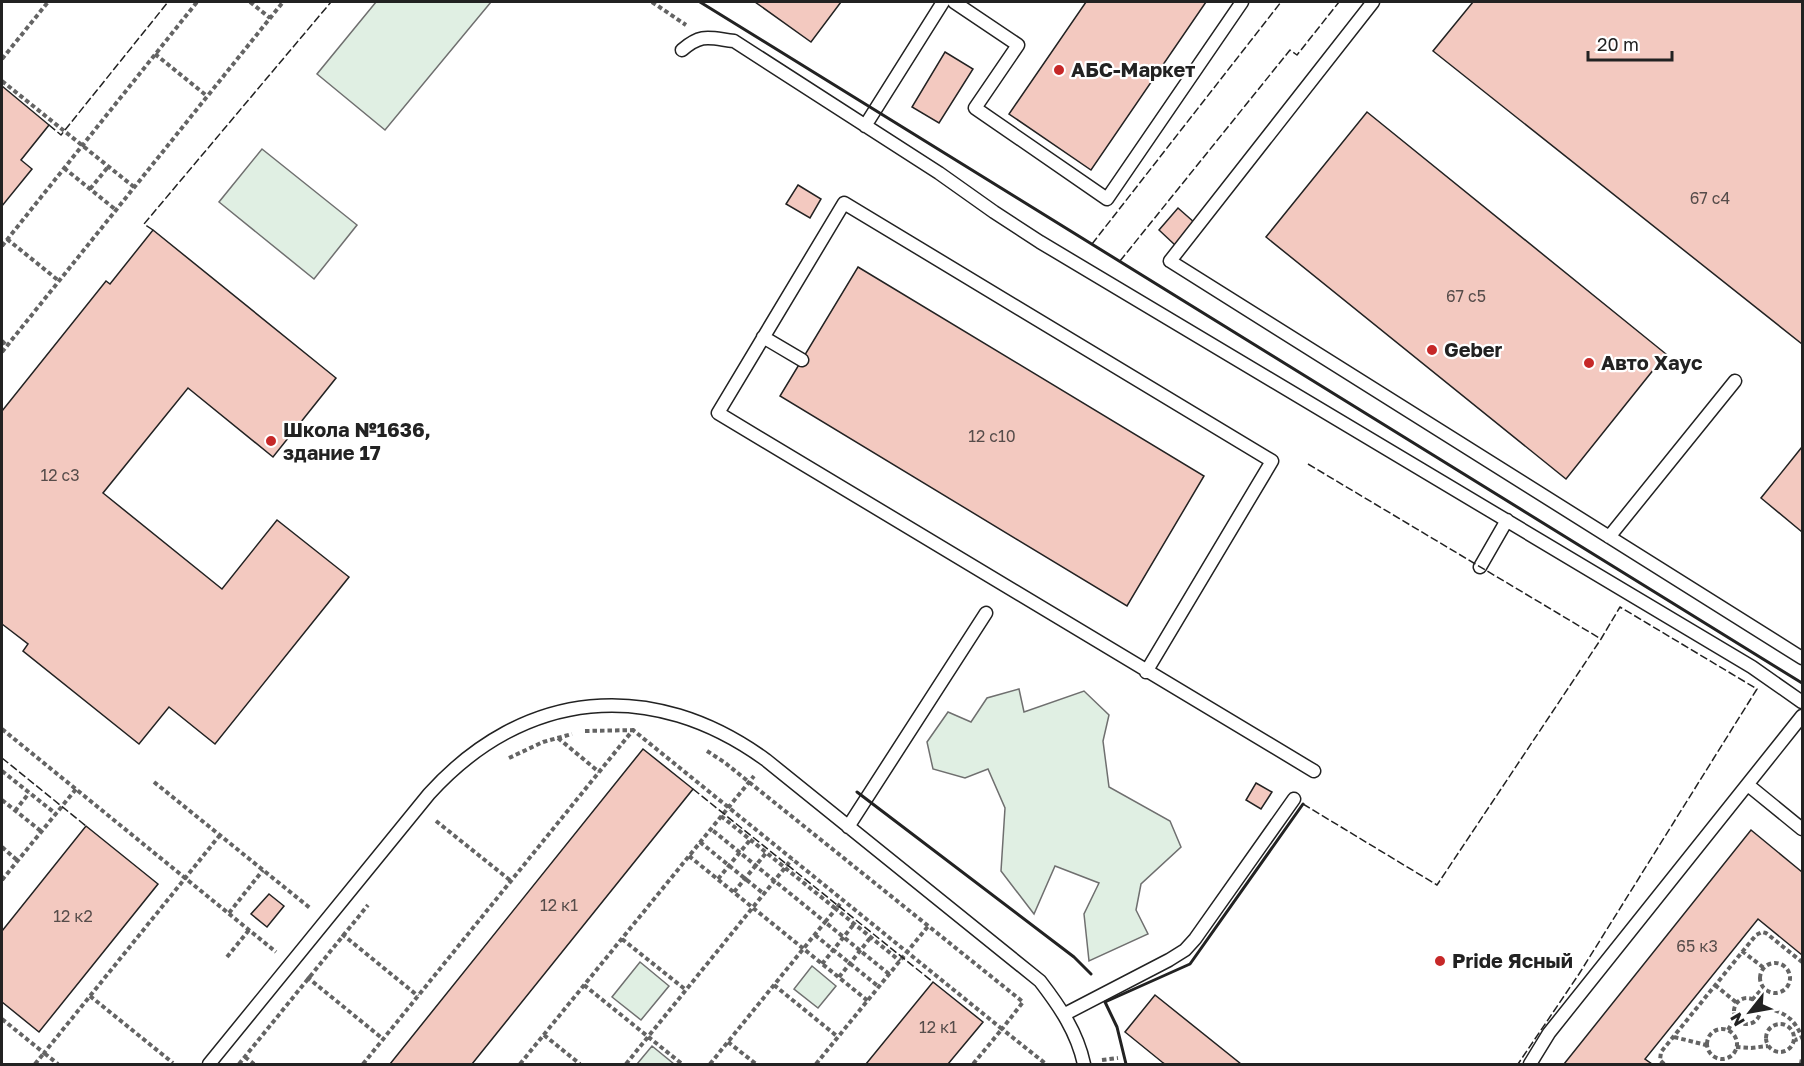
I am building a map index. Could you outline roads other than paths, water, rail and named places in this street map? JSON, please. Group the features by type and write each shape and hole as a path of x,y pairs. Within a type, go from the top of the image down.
{"lane":[{"path":"865,126 944,2"},
{"path":"954,2 1018,45 975,108 1107,199 1242,2"},
{"path":"1373,2 1170,261 1803,658"},
{"path":"682,50 694,40 703,37 734,41 1040,242 1752,667 1803,702"},
{"path":"1146,672 1272,461 844,203 718,413 1146,672 1314,771"},
{"path":"763,338 802,360"},
{"path":"1609,537 1734,381"},
{"path":"1480,567 1508,520"},
{"path":"848,827 986,613"},
{"path":"209,1065 429,794 465,758 485,743 518,725 568,710 611,705 641,707 691,718 744,744 1040,981 1065,1014 1078,1042 1084,1065"},
{"path":"1530,1065 1549,1033 1803,716"},
{"path":"1748,785 1803,829"},
{"path":"1065,1014 1185,950 1294,799"}],"place":[{"name":"АБС-Маркет","path":"1059,70"},
{"name":"Geber","path":"1432,350"},
{"name":"Авто Хаус","path":"1589,363"},
{"name":"Школа №1636, здание 17","path":"271,441"},
{"name":"Pride Ясный","path":"1440,961"}]}
